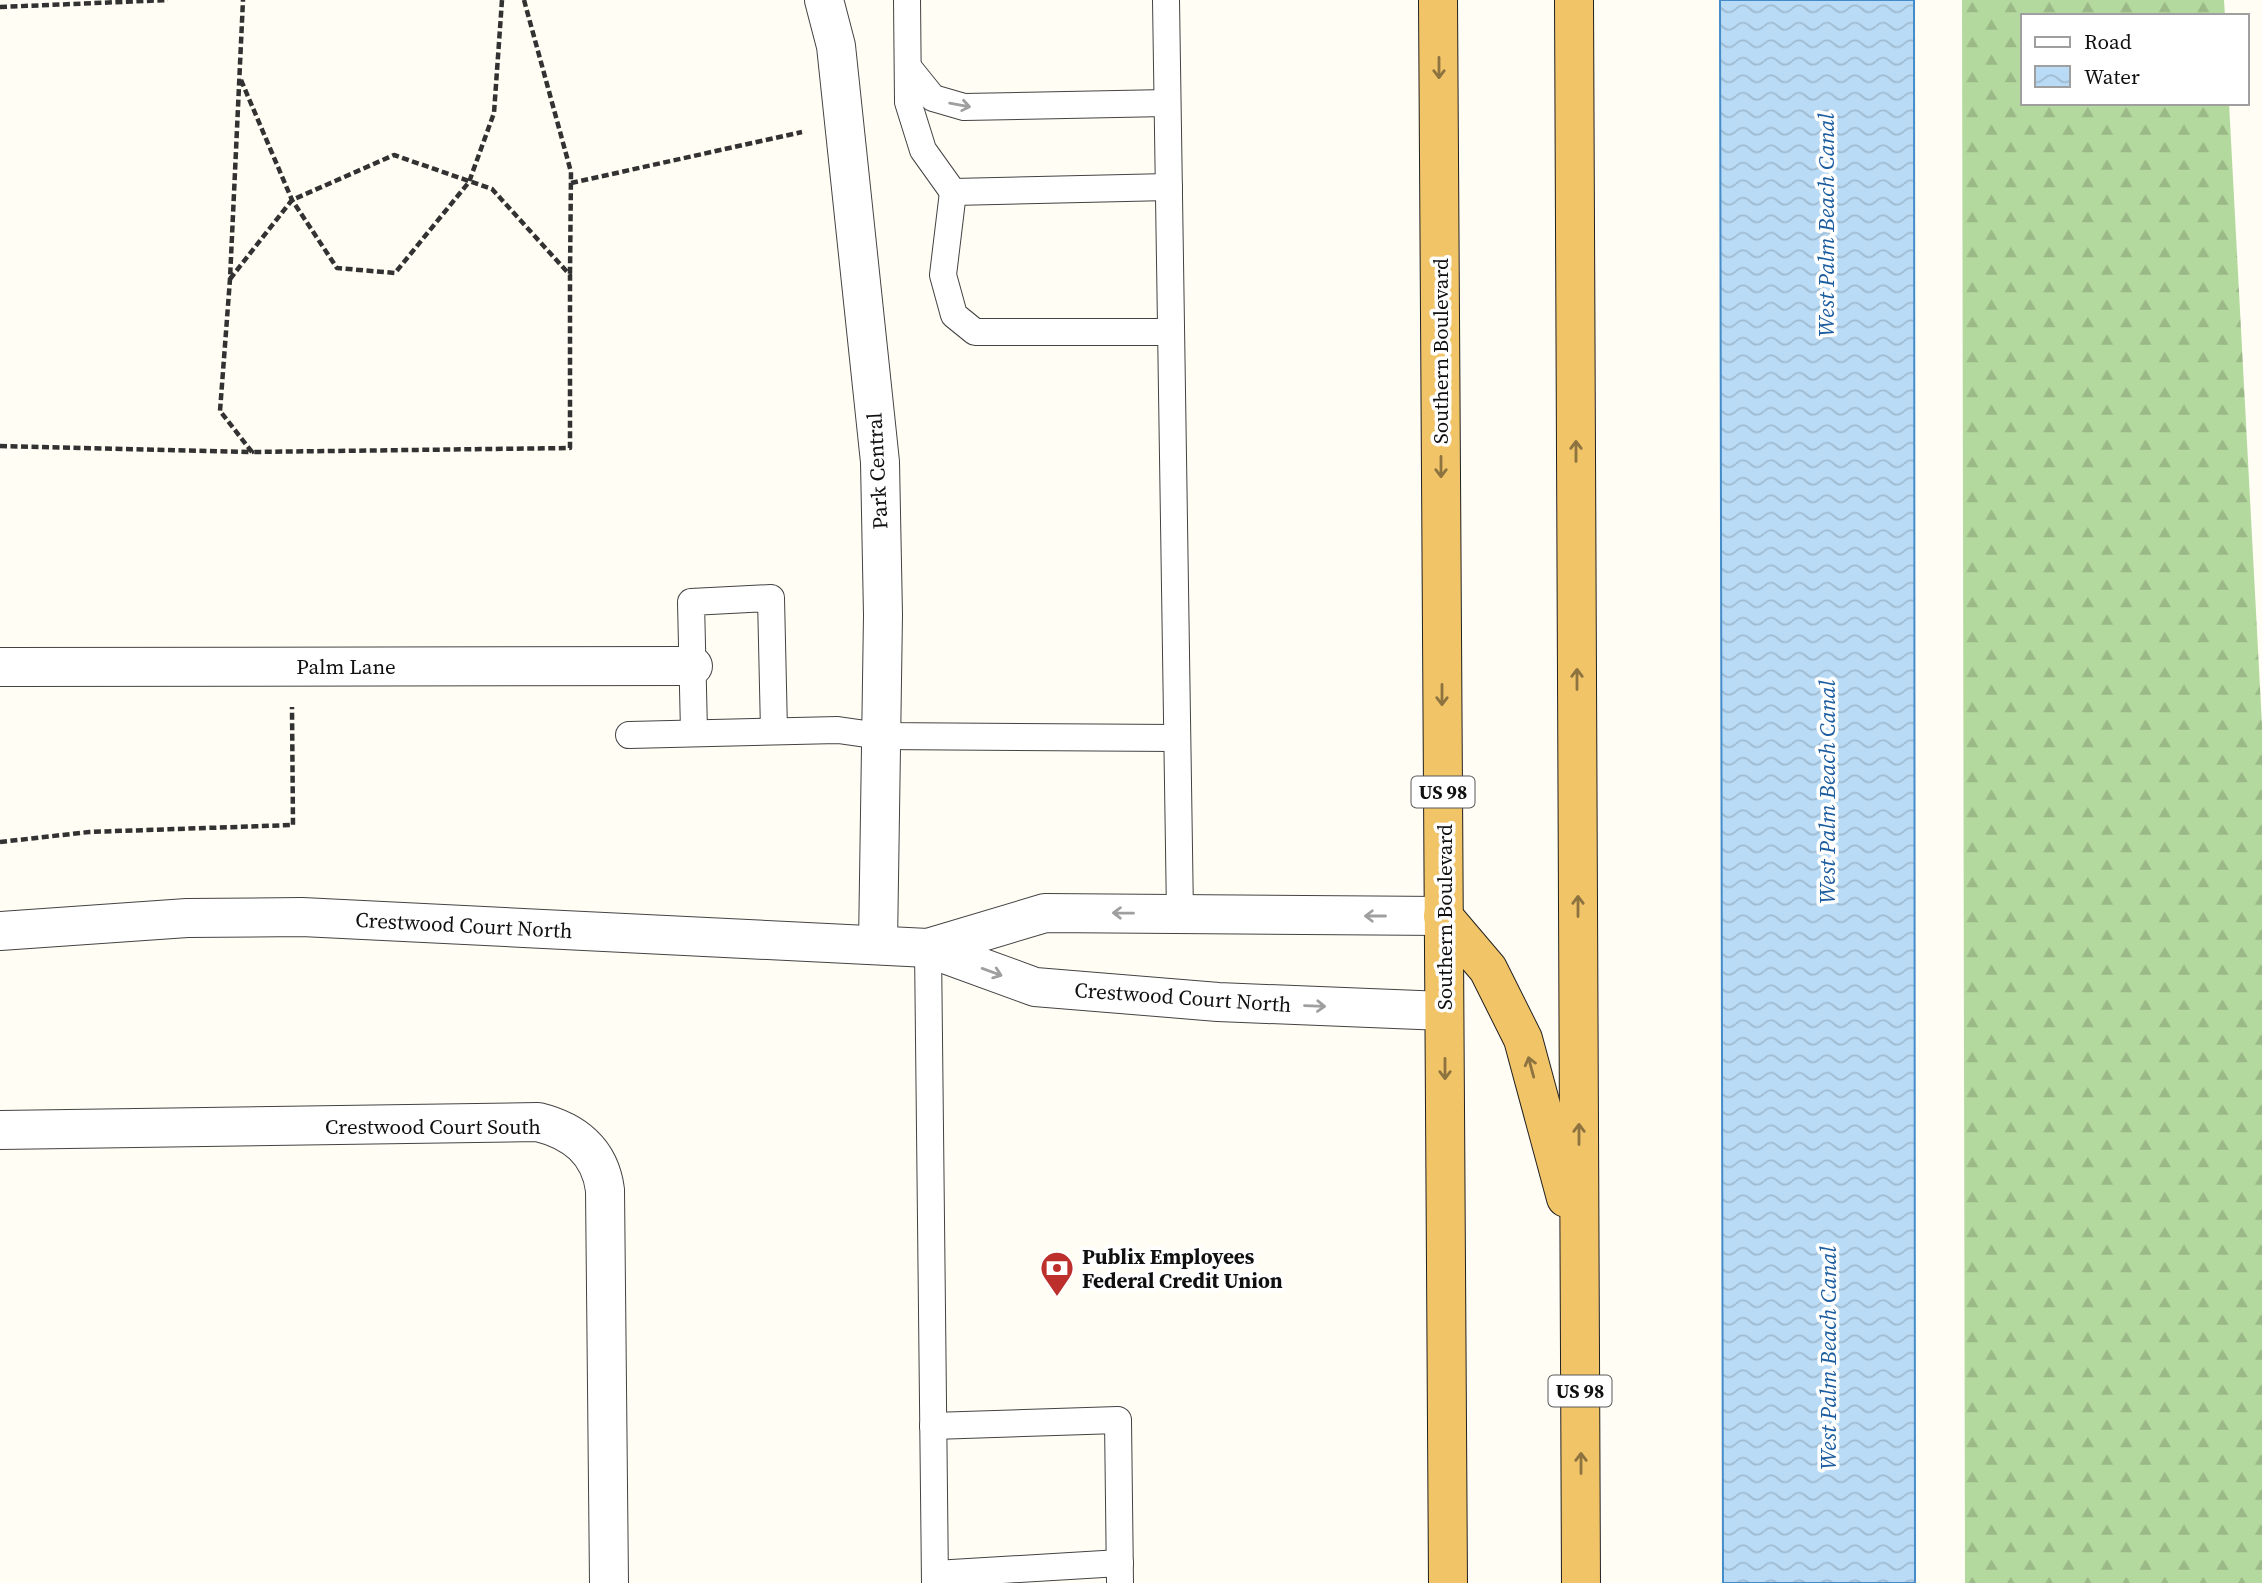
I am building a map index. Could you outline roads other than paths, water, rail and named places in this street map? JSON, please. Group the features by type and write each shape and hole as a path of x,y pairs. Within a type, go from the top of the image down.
{"highway":[{"name":"Southern Boulevard","path":"1438,0 1448,1583"},
{"name":"US 98","path":"1574,0 1581,1583"},
{"path":"1443,916 1488,969 1523,1039 1580,1251"}],"street":[{"name":"Park Central","path":"824,0 836,46 880,462 883,615 877,945"},
{"name":"Palm Lane","path":"0,667 693,666"},
{"name":"Crestwood Court North","path":"928,948 1045,913 1443,916"},
{"name":"Crestwood Court North","path":"0,931 187,918 302,917 877,945 928,948 1035,987 1218,1002 1444,1012"},
{"name":"Crestwood Court South","path":"0,1130 538,1122 560,1128 578,1138 603,1172 609,1583"}],"lane":[{"path":"908,0 908,102 923,150 953,192 943,275 954,316 975,332 1171,332"},
{"path":"1166,0 1180,914"},
{"path":"908,67 933,99 964,107 1167,103"},
{"path":"953,192 1169,187"},
{"path":"694,732 691,602 771,598 774,731"},
{"path":"629,735 838,730 880,736 1176,738"},
{"path":"928,948 933,1426 935,1579 1120,1573 1118,1420 933,1426"}],"water":[{"name":"West Palm Beach Canal","path":"1720,0 1914,0 1915,1583 1723,1583"}],"place":[{"name":"Publix Employees Federal Credit Union","path":"1057,1298"}]}
